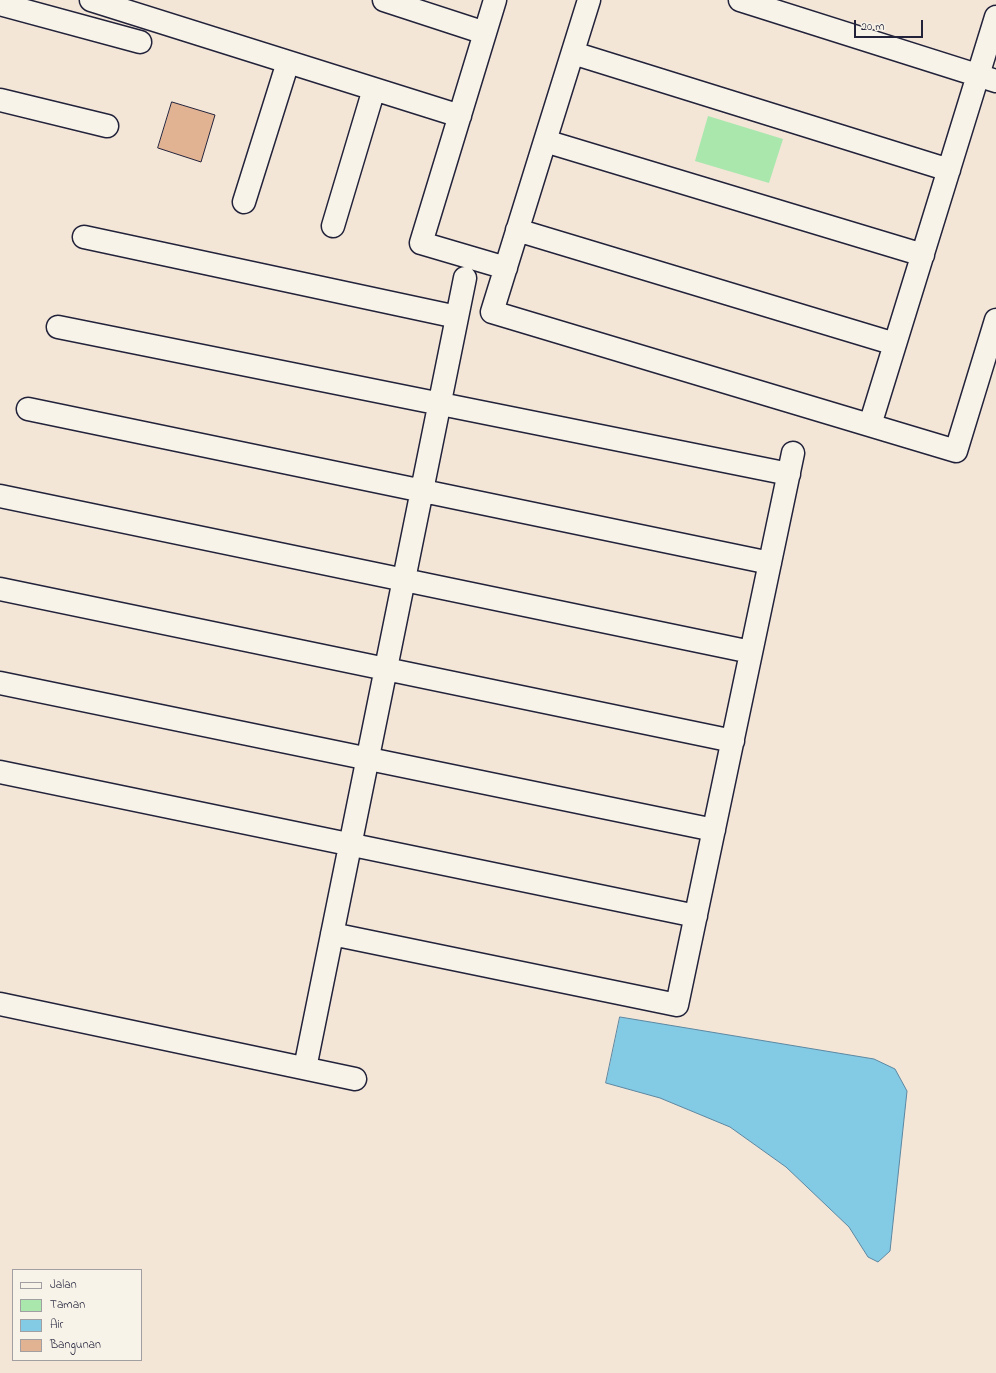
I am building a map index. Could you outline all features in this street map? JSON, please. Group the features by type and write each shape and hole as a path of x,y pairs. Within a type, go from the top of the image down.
{"street":[{"path":"91,0 460,116"},
{"path":"384,0 485,33"},
{"path":"495,0 421,242 506,268"},
{"path":"589,0 492,312 956,451 996,320"},
{"path":"740,0 987,78"},
{"path":"0,4 140,42"},
{"path":"870,425 949,170 987,78 996,17"},
{"path":"573,53 949,170"},
{"path":"244,202 288,62"},
{"path":"333,226 374,89"},
{"path":"0,100 107,126"},
{"path":"545,141 923,255"},
{"path":"517,230 895,344"},
{"path":"84,237 457,317"},
{"path":"305,1068 465,278"},
{"path":"58,327 789,474"},
{"path":"28,409 770,563"},
{"path":"332,934 677,1005 793,453"},
{"path":"0,496 751,652"},
{"path":"0,589 733,741"},
{"path":"0,683 714,830"},
{"path":"0,772 696,916"},
{"path":"0,1004 355,1079"}],"green space":[{"path":"708,116 783,139 769,183 695,161"}],"water":[{"path":"620,1017 874,1059 895,1069 907,1091 890,1251 878,1262 868,1257 849,1227 786,1167 730,1127 660,1098 606,1083"}],"building":[{"path":"172,102 215,115 201,162 158,148"}]}
